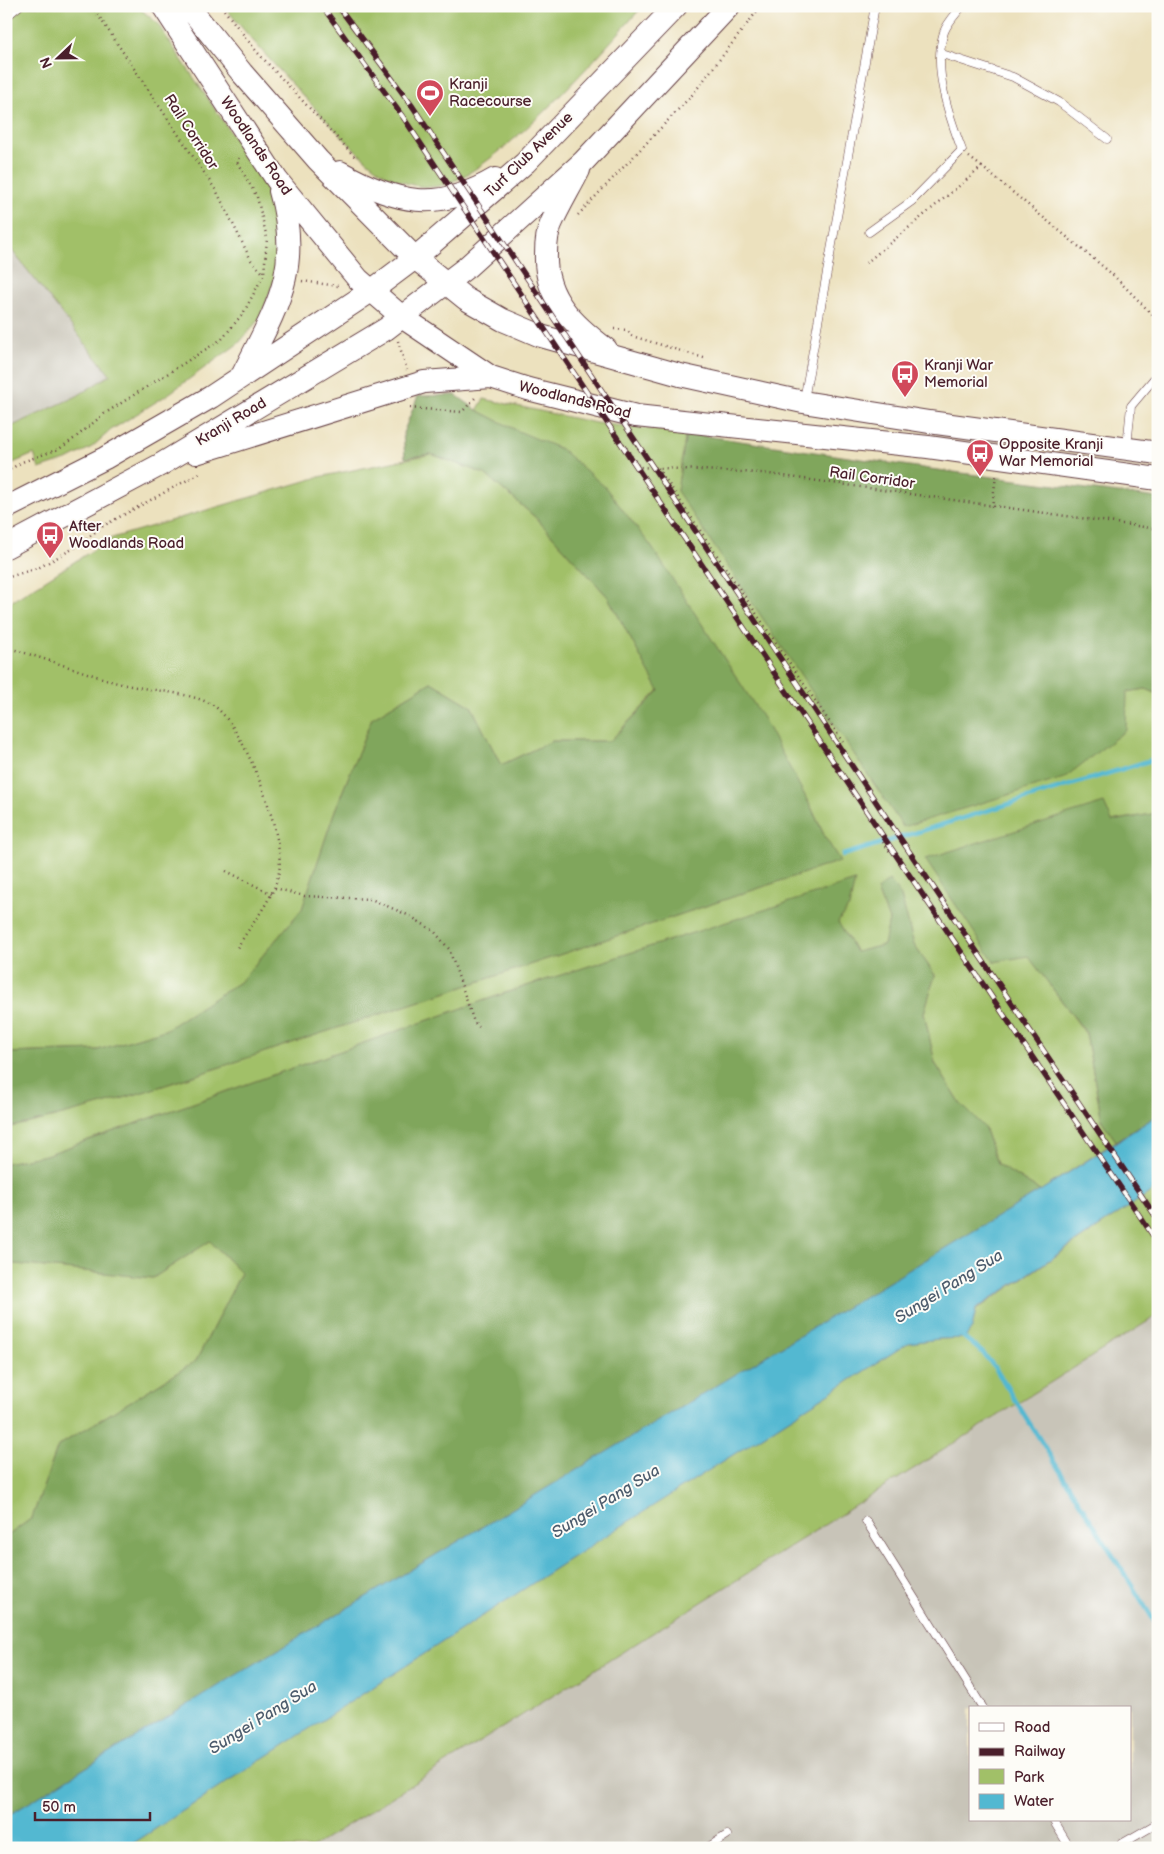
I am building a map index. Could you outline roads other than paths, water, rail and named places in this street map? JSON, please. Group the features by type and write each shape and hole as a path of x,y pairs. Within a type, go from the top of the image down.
{"main road":[{"name":"Woodlands Road","path":"163,6 277,180 341,258 371,291 486,384 528,389 636,416 928,447 1158,479"},
{"name":"Woodlands Road","path":"188,6 242,73 318,160 415,258 466,299 511,323 541,336 680,375 803,402 929,422 1158,453"},
{"name":"Turf Club Avenue","path":"371,291 415,258 525,163 676,6"},
{"path":"447,282 467,267 583,162 729,6"},
{"path":"318,160 386,195 422,201 454,197 491,182 525,163"},
{"path":"583,162 550,225 546,257 548,283 566,315 579,328 614,355"},
{"path":"242,377 268,325 275,277 290,244 289,227 277,180"},
{"name":"Kranji Road","path":"6,547 160,465 386,329 447,282"},
{"path":"6,508 105,458 242,377 371,291"},
{"path":"160,465 424,382 486,384"}],"lane":[{"path":"6,17 19,6"},
{"path":"803,402 875,6"},
{"path":"869,232 912,201 962,150 952,125 940,74 944,31 962,6"},
{"path":"942,54 1013,77 1059,102 1106,139"},
{"path":"1126,449 1131,406 1158,374"},
{"path":"866,1521 981,1706"},
{"path":"1054,1822 1070,1848"},
{"path":"1118,1846 1158,1823"},
{"path":"707,1848 727,1835"}],"water":[{"name":"Sungei Pang Sua","path":"1158,1115 1158,1187 976,1309 972,1328 965,1338 908,1343 573,1557 126,1848 6,1848 6,1817 228,1680 1040,1191"}],"waterway":[{"path":"843,855 1158,758"},
{"path":"961,1335 983,1353 995,1368 1158,1627"}],"railway":[{"path":"322,6 403,117 883,836 1158,1243"},
{"path":"338,6 413,107 894,829 1158,1220"}],"place":[{"name":"Kranji Racecourse","path":"430,117"},
{"name":"Kranji War Memorial","path":"905,398"},
{"name":"Opposite Kranji War Memorial","path":"980,477"},
{"name":"After Woodlands Road","path":"50,559"}]}
